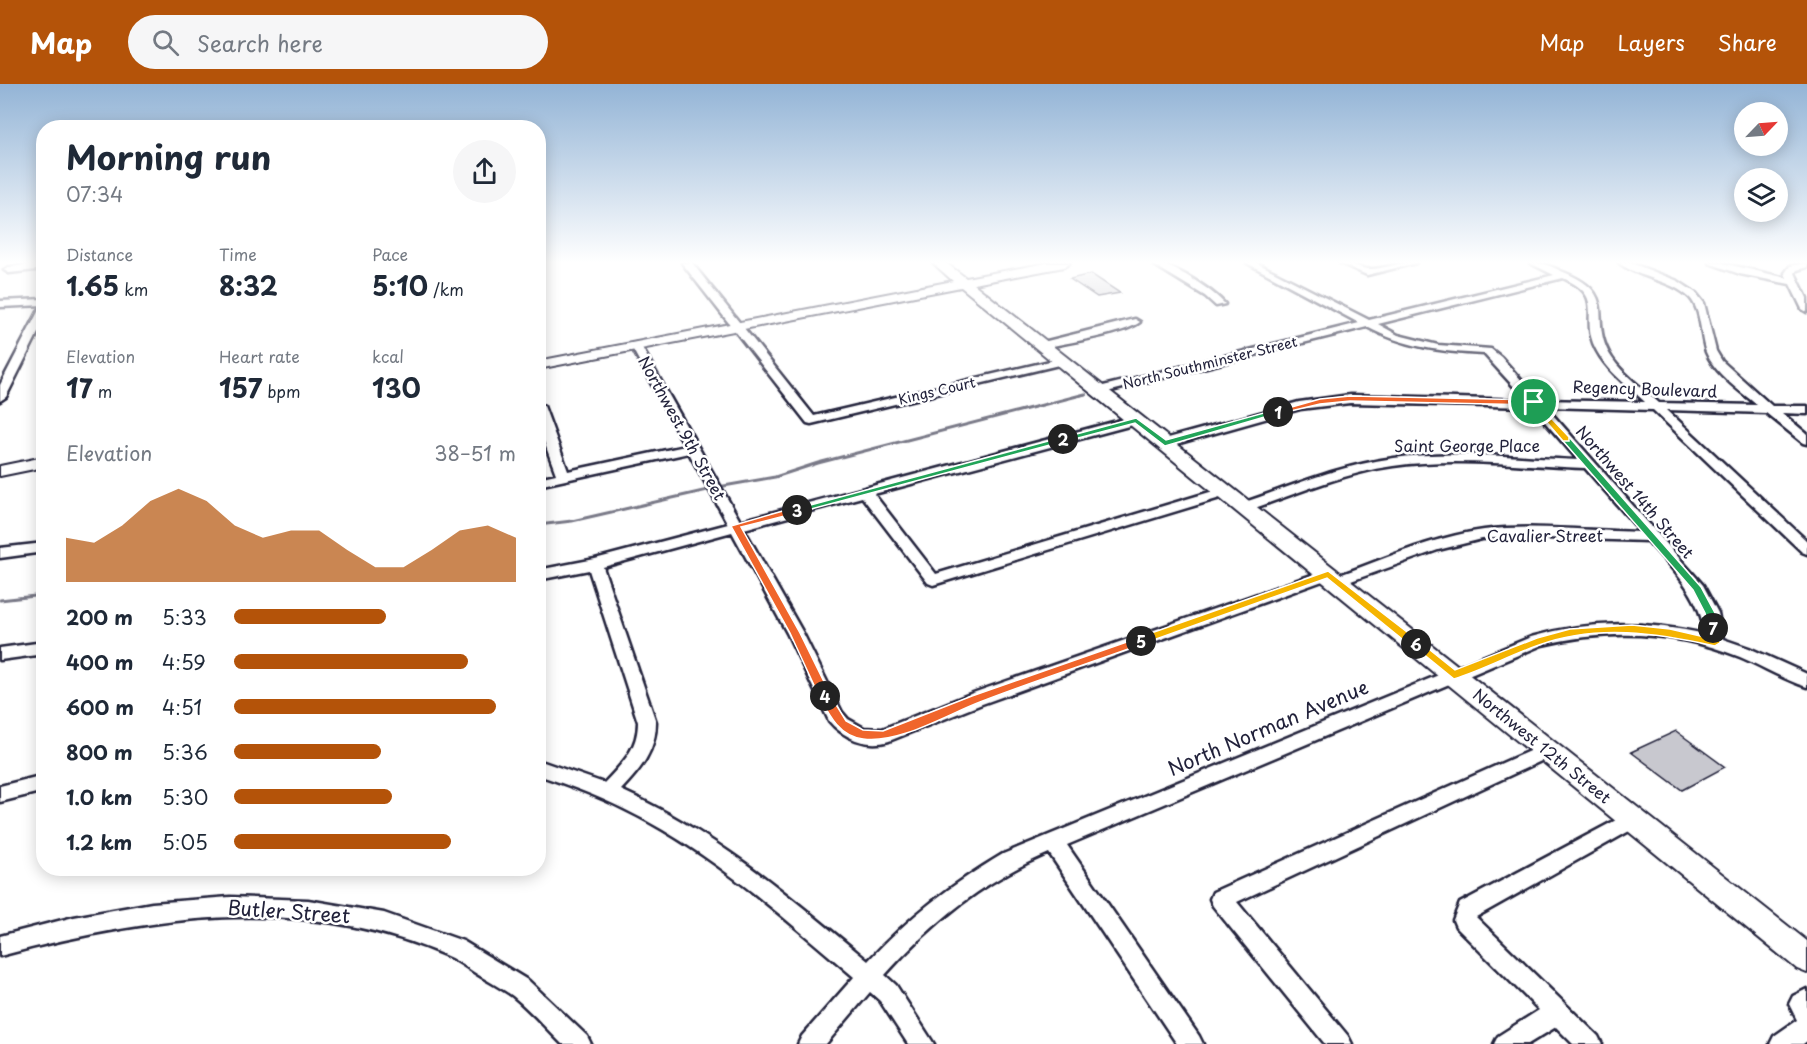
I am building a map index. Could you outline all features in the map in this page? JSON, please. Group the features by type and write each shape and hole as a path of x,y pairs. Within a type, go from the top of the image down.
{"main road":[{"path":"546,363 831,308"},
{"name":"Northwest 12th Street","path":"996,308 1807,959"},
{"path":"0,471 36,464"}],"street":[{"path":"723,308 738,326"},
{"name":"Northwest 14th Street","path":"1337,308 1386,334 1417,345 1446,350 1487,351 1497,359 1653,537 1702,597 1710,613 1715,643"},
{"name":"North Southminster Street","path":"1099,390 1433,308"},
{"path":"1594,308 1596,337 1602,353 1807,549"},
{"path":"1699,308 1711,351 1718,363 1807,440"},
{"path":"1043,345 1136,322"},
{"path":"0,397 36,324"},
{"name":"Kings Court","path":"738,326 811,420 1063,361"},
{"path":"26,341 36,339"},
{"name":"Northwest 9th Street","path":"636,346 799,641 835,716 842,724 861,735 884,736"},
{"name":"Regency Boulevard","path":"1165,443 1299,406 1335,400 1417,399 1807,410"},
{"path":"546,573 595,564 1136,420"},
{"path":"546,428 564,478"},
{"path":"546,481 693,448"},
{"name":"Saint George Place","path":"1244,507 1353,472 1396,462 1458,460 1588,464"},
{"path":"865,492 933,580 1225,492"},
{"name":"Cavalier Street","path":"884,736 976,699 1332,578 1433,547 1482,535 1509,533 1653,537"},
{"path":"0,553 36,548"},
{"path":"595,564 648,722 648,733 642,753 608,791"},
{"name":"North Norman Avenue","path":"810,1044 942,904 970,883 1010,860 1537,641 1570,633 1632,628 1670,633 1715,643 1772,663 1807,681"},
{"path":"0,654 36,649"},
{"path":"1340,1044 1221,899 1547,750"},
{"path":"546,770 608,791 658,816 723,857 871,977 888,993 922,1044"},
{"path":"0,794 36,785"},
{"path":"1590,1044 1464,920 1468,910 1633,819"},
{"path":"1053,842 1191,1044"},
{"name":"Butler Street","path":"0,946 60,930 147,912 264,906 350,914 400,926 438,940 480,962 541,1005 579,1044"},
{"path":"1807,1000 1802,1004 1807,1014"},
{"path":"1506,1044 1558,1012"},
{"path":"1782,1044 1807,1027"}],"building":[{"path":"1676,731 1725,767 1682,790 1631,752"}],"waterway":[{"path":"718,487 775,477 818,463 1085,394"},
{"path":"1079,396 1086,394"},
{"path":"546,524 572,521 712,489"},
{"path":"0,600 36,596"}],"route":[{"path":"1417,399 1534,402 1698,589 1710,613 1715,643 1670,633 1632,628 1570,633 1537,641 1454,675 1328,574 976,699 884,736 872,737 851,730 835,716 795,633 736,526 1136,420 1165,443 1299,406 1335,400 1417,399"}]}
